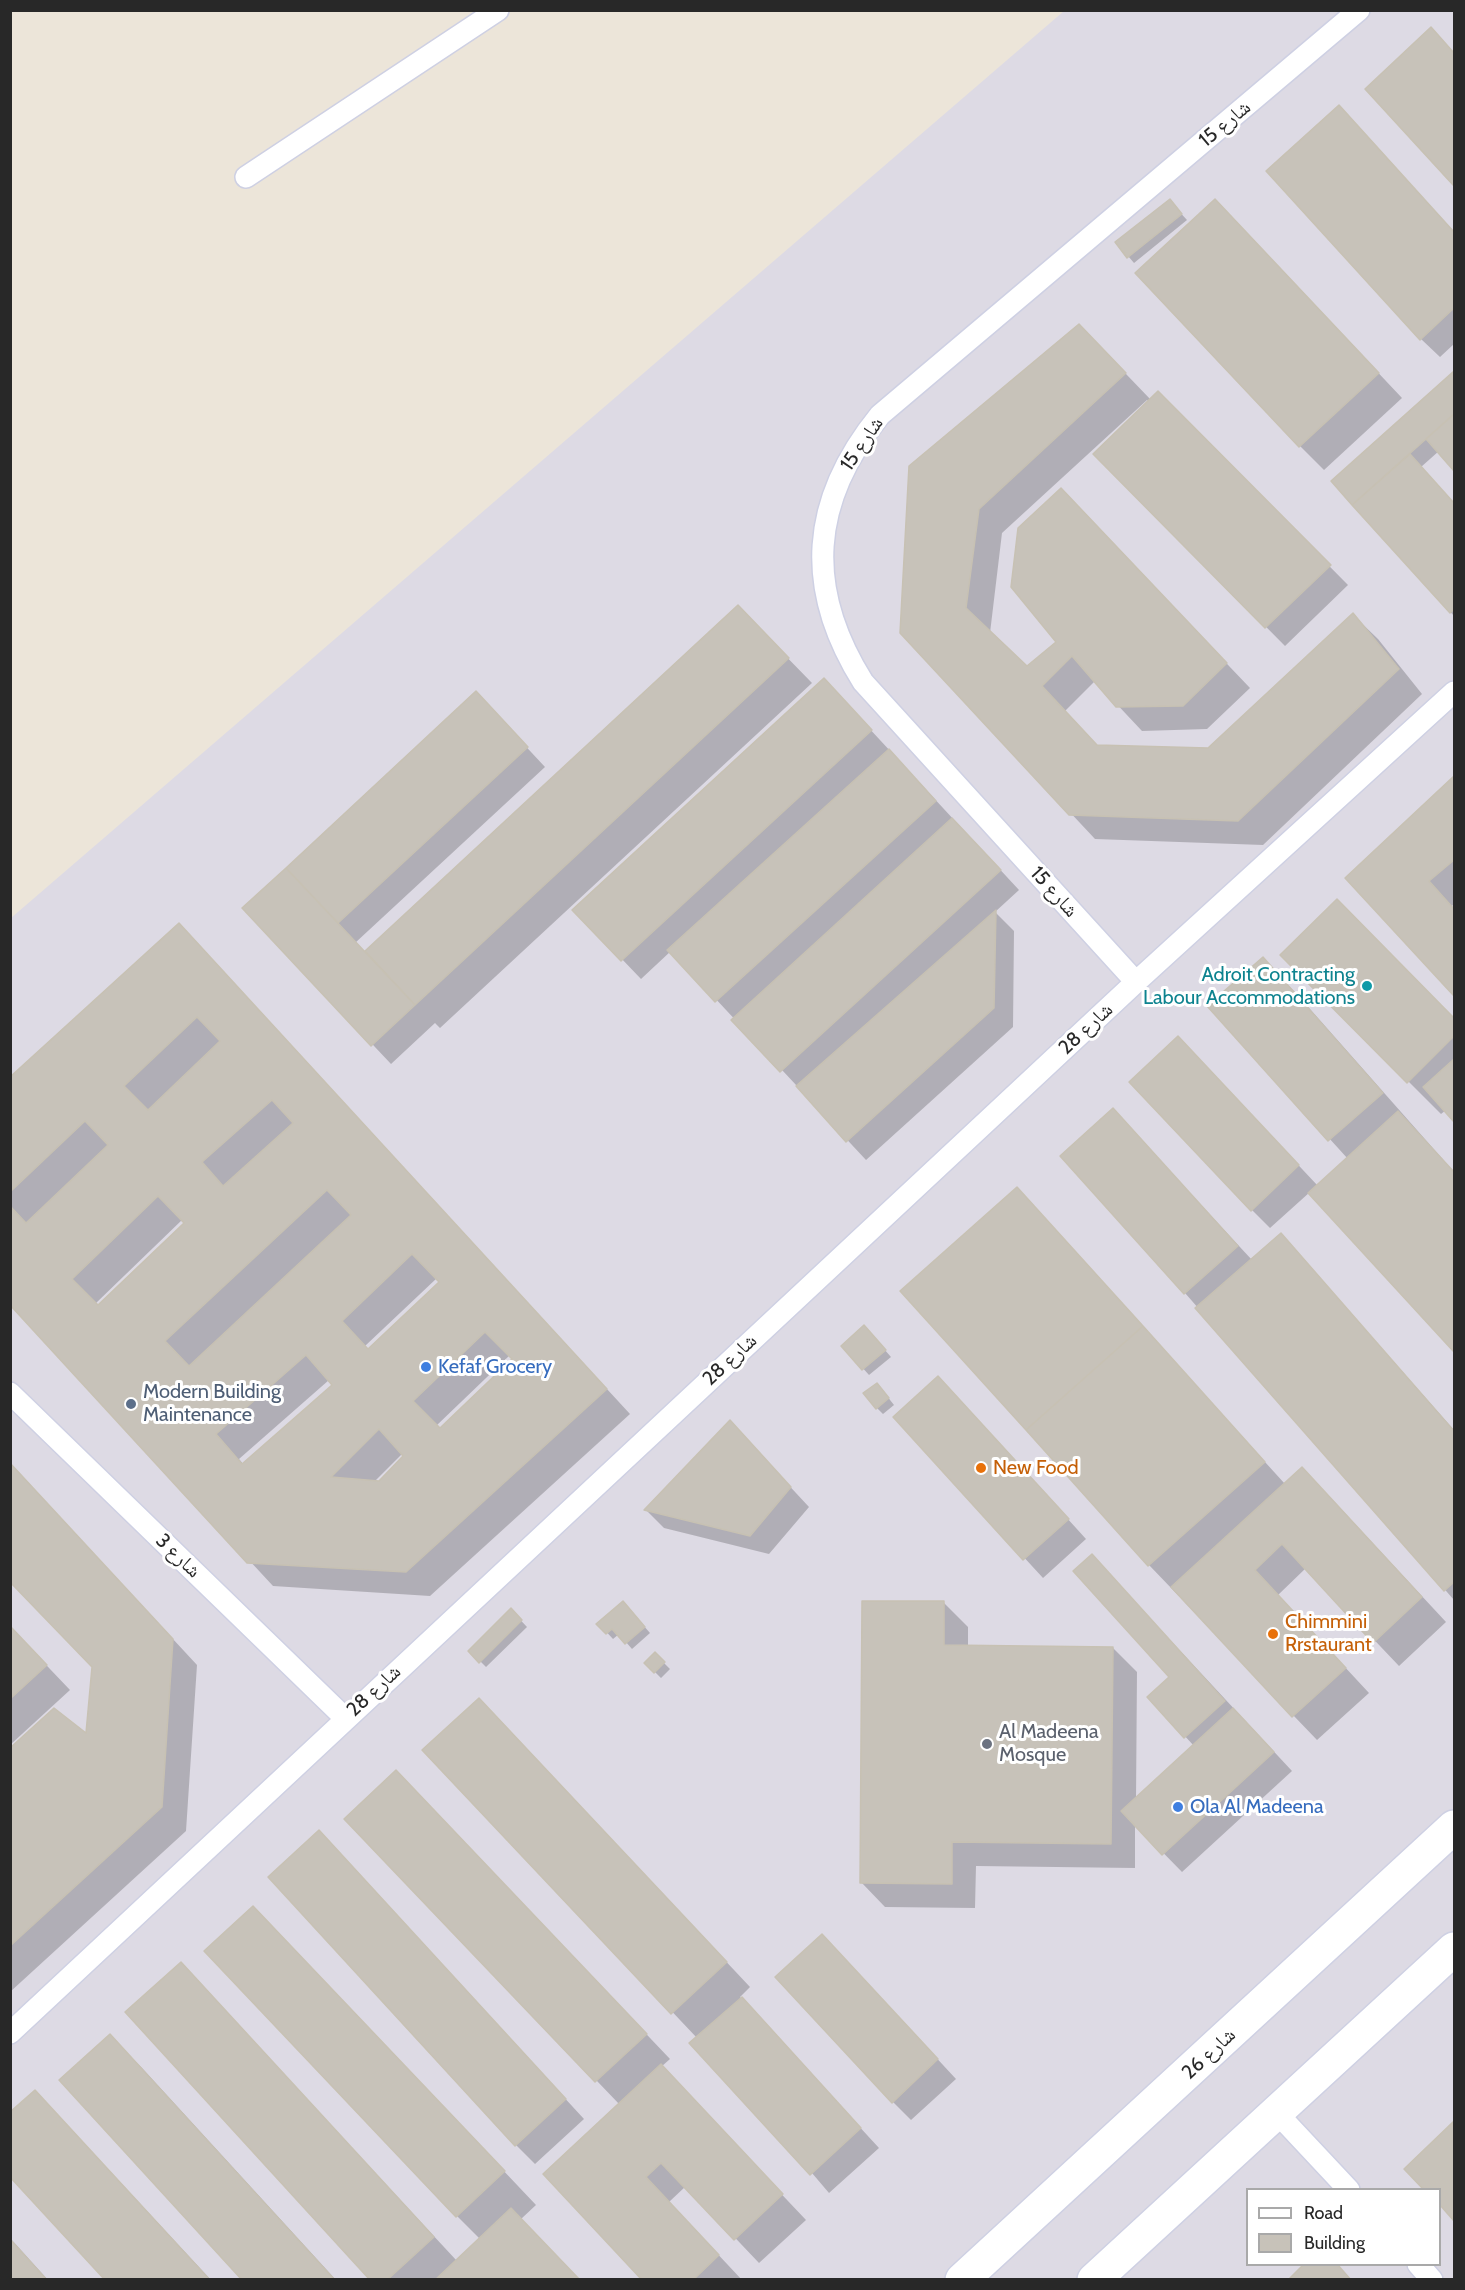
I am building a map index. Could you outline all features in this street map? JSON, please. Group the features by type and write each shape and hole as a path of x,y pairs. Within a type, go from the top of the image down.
{"street":[{"name":"شارع 26","path":"962,2280 1455,1827"},
{"path":"1094,2280 1455,1949"}],"lane":[{"path":"246,177 498,10"},
{"name":"شارع 15","path":"1136,982 864,682 846,655 833,625 823,562 824,530 831,498 849,459 880,415 1359,10"},
{"name":"شارع 28","path":"10,2033 1136,982 1455,692"},
{"name":"شارع 3","path":"10,1394 345,1718"},
{"path":"1276,2112 1347,2188"},
{"path":"1419,2266 1432,2280"}],"shaded area":[{"path":"1064,11 1454,11 1454,2279 11,2279 11,918"}],"building":[{"path":"1431,27 1454,53 1454,186 1365,89"},
{"path":"1339,105 1454,232 1454,308 1420,340 1266,171"},
{"path":"1170,199 1182,214 1127,258 1115,242"},
{"path":"1215,199 1379,373 1299,447 1135,273"},
{"path":"1079,324 1126,373 979,509 966,608 1027,666 1056,642 1011,587 1018,528 1061,488 1227,663 1183,706 1116,707 1072,656 1042,686 1097,745 1208,748 1353,613 1399,669 1238,821 1069,815 900,633 909,466"},
{"path":"1454,371 1454,414 1352,505 1331,481"},
{"path":"1158,391 1331,565 1265,628 1093,454"},
{"path":"1454,414 1454,471 1426,439"},
{"path":"1410,454 1454,503 1454,609 1450,613 1352,505"},
{"path":"738,605 789,658 415,1005 365,951"},
{"path":"824,678 872,730 621,961 572,910"},
{"path":"476,691 528,747 338,923 286,868"},
{"path":"889,749 936,801 715,1002 667,950"},
{"path":"1454,776 1454,860 1429,881 1454,909 1454,996 1345,878"},
{"path":"952,818 1001,870 780,1072 731,1020"},
{"path":"286,868 415,1005 371,1046 242,908"},
{"name":"Adroit Contracting Labour Accommodations","path":"1337,899 1454,1018 1454,1036 1407,1083 1280,955"},
{"path":"996,910 994,1008 846,1142 796,1086"},
{"path":"179,923 607,1389 406,1572 247,1563 10,1305 10,1206 26,1223 108,1145 85,1121 10,1192 10,1077","holes":["197,1017 220,1041 148,1110 124,1086","272,1100 293,1123 223,1186 202,1162","327,1190 351,1215 189,1366 165,1341","158,1196 184,1223 98,1305 72,1279","412,1254 439,1282 368,1349 342,1321","485,1332 512,1359 440,1428 413,1401","306,1355 332,1385 242,1464 216,1434","379,1429 403,1456 379,1481 331,1477"]},
{"path":"1263,957 1383,1093 1328,1141 1207,1006"},
{"path":"1178,1036 1299,1165 1251,1211 1129,1082"},
{"path":"1454,1059 1454,1122 1423,1087"},
{"path":"1113,1108 1238,1246 1184,1294 1060,1156"},
{"path":"1398,1111 1454,1172 1454,1352 1308,1193"},
{"path":"1017,1187 1143,1326 1026,1430 900,1291"},
{"path":"1281,1233 1454,1431 1454,1582 1444,1591 1195,1308"},
{"path":"864,1325 886,1350 862,1370 841,1346"},
{"path":"1143,1326 1265,1462 1148,1566 1026,1430"},
{"name":"New Food","path":"938,1376 1069,1519 1023,1560 893,1417"},
{"path":"877,1383 889,1398 876,1409 863,1393"},
{"path":"730,1420 791,1487 750,1536 644,1510"},
{"path":"10,1463 173,1639 162,1807 10,1946 10,1748 54,1708 86,1733 92,1667 10,1582"},
{"path":"1302,1467 1422,1597 1373,1643 1282,1544 1255,1570 1346,1668 1292,1717 1171,1587"},
{"path":"1092,1554 1225,1701 1184,1738 1147,1697 1169,1677 1073,1571"},
{"path":"623,1601 645,1627 625,1644 612,1629 606,1634 596,1624"},
{"name":"Al Madeena Mosque","path":"862,1601 944,1601 944,1645 1113,1647 1111,1844 952,1842 952,1884 860,1883"},
{"path":"511,1608 522,1620 479,1663 468,1651"},
{"path":"10,1626 47,1665 10,1699"},
{"path":"655,1652 665,1662 654,1673 644,1663"},
{"path":"479,1698 727,1962 671,2014 422,1750"},
{"path":"1233,1708 1274,1752 1162,1855 1121,1811"},
{"path":"396,1770 647,2034 595,2082 344,1819"},
{"path":"319,1830 566,2099 515,2146 268,1877"},
{"path":"253,1906 505,2171 456,2217 204,1951"},
{"path":"822,1934 938,2059 892,2103 775,1977"},
{"path":"181,1962 434,2237 387,2280 370,2280 125,2012"},
{"path":"742,1997 861,2128 810,2175 689,2043"},
{"path":"110,2034 335,2280 242,2280 59,2080"},
{"path":"661,2064 783,2194 734,2240 661,2163 646,2177 719,2255 693,2280 642,2280 543,2174"},
{"path":"35,2090 210,2280 105,2280 10,2177 10,2112"},
{"path":"1454,2121 1454,2221 1441,2206 1441,2188 1422,2188 1404,2169"},
{"path":"511,2208 580,2280 435,2280"},
{"path":"10,2239 47,2280 10,2280"},
{"path":"1302,2266 1339,2266 1351,2280 1288,2280"}],"place":[{"name":"Adroit Contracting Labour Accommodations","path":"1367,986"},
{"name":"Kefaf Grocery","path":"426,1367"},
{"name":"Modern Building Maintenance","path":"131,1404"},
{"name":"New Food","path":"981,1468"},
{"name":"Chimmini Rrstaurant","path":"1273,1634"},
{"name":"Al Madeena Mosque","path":"987,1744"},
{"name":"Ola Al Madeena","path":"1178,1807"}]}
